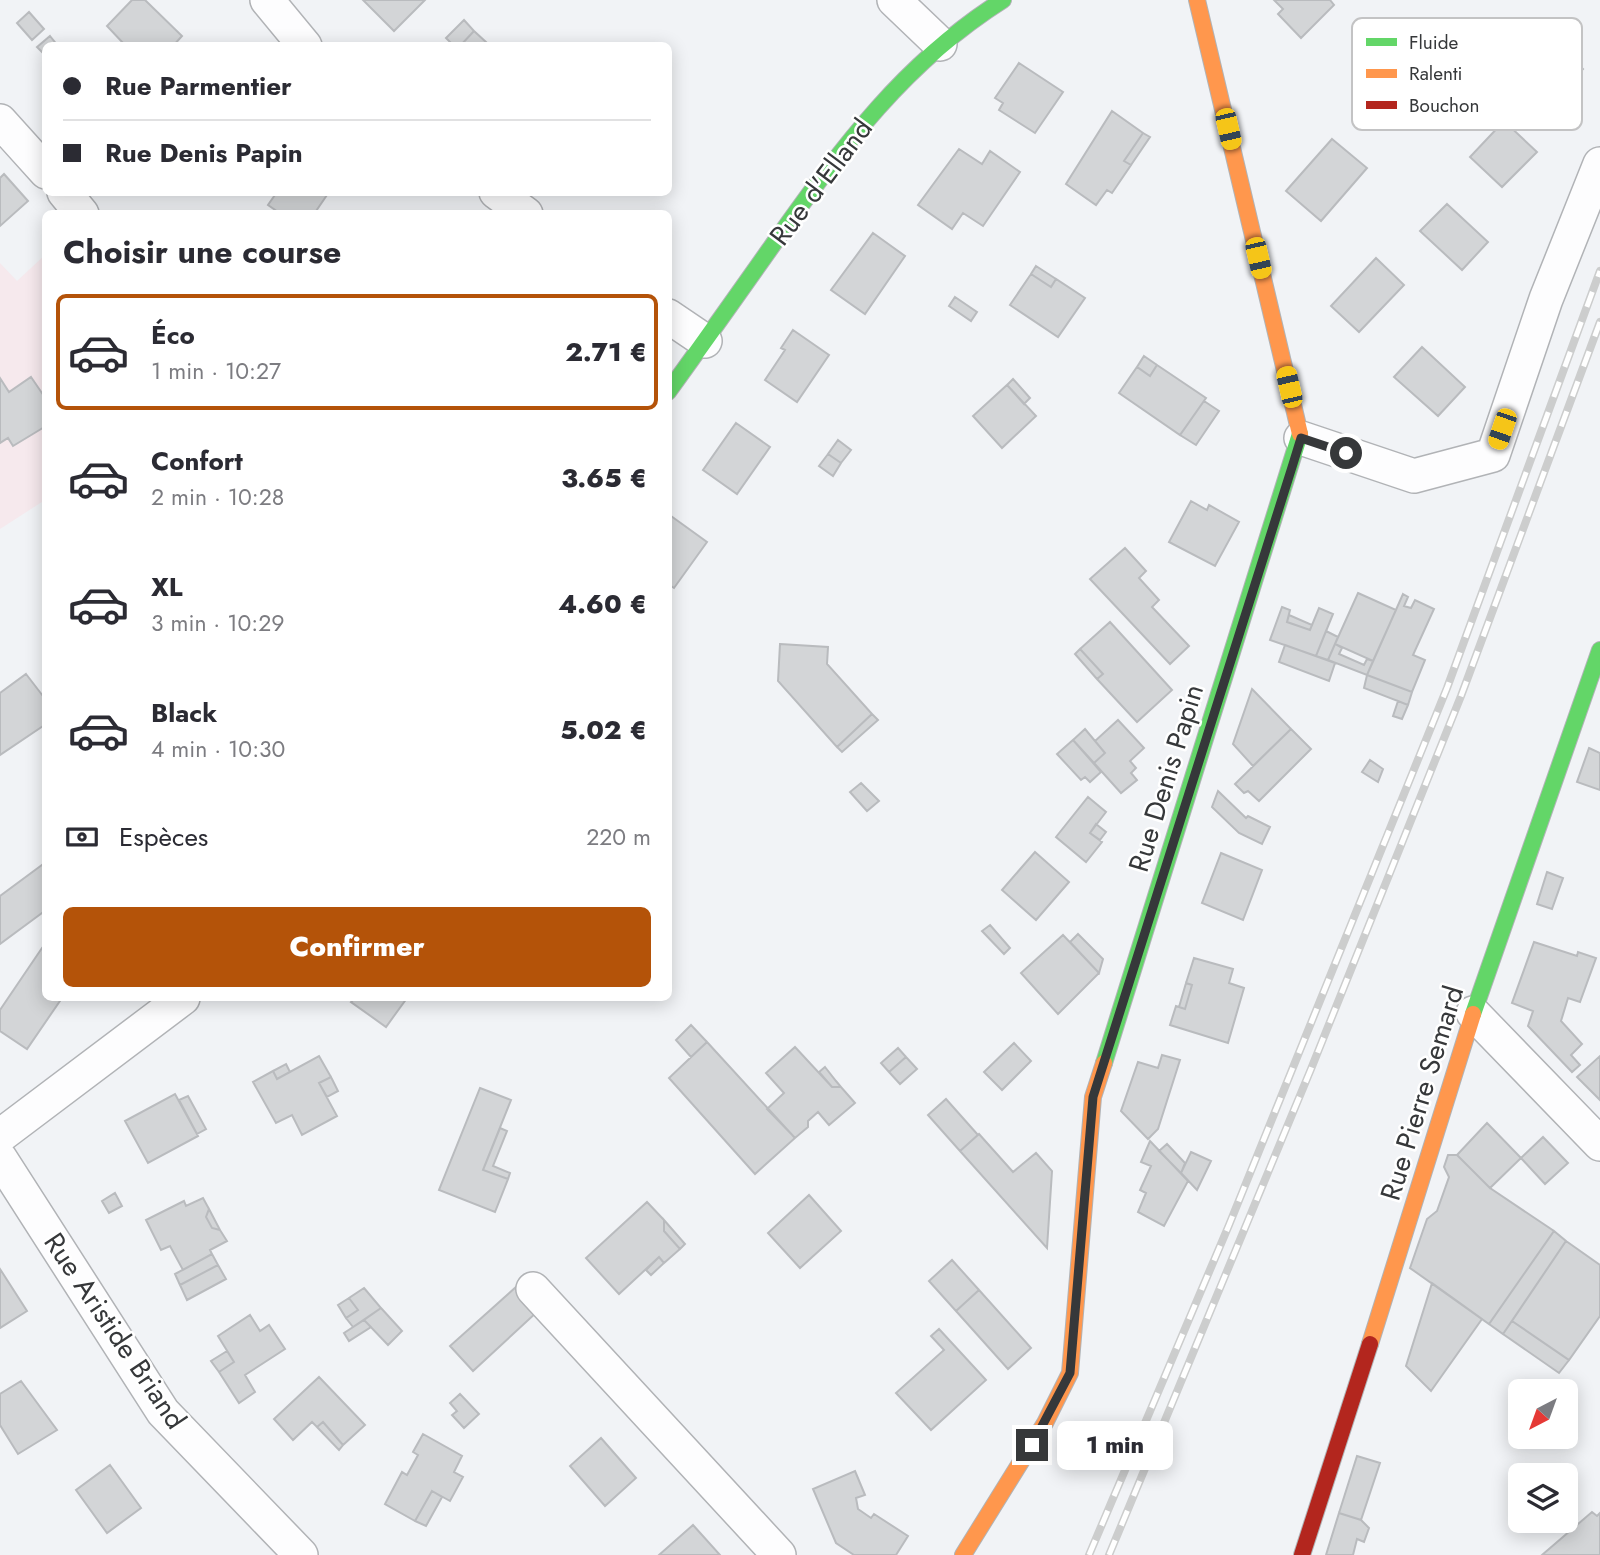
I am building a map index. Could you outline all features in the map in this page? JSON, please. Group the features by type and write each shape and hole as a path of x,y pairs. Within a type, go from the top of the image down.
{"street":[{"path":"267,0 302,42"},
{"path":"894,0 940,44"},
{"name":"Rue d'Elland","path":"672,386 822,176 885,98 940,44 1003,0"},
{"path":"1197,0 1301,438 1414,476 1493,455 1546,299 1600,164"},
{"path":"0,121 42,168"},
{"path":"67,196 79,210"},
{"path":"501,196 521,210"},
{"path":"672,319 705,341"},
{"name":"Rue Denis Papin","path":"963,1555 1045,1423 1070,1373 1093,1097 1301,438"},
{"name":"Rue Pierre Semard","path":"1301,1555 1446,1106 1473,1013 1598,668"},
{"path":"0,1136 179,1001"},
{"path":"1473,1013 1600,1144"},
{"name":"Rue Aristide Briand","path":"0,1158 163,1412 301,1555"},
{"path":"533,1289 779,1555"}],"shaded area":[{"path":"42,258 42,502 0,529 0,263 17,281"}],"building":[{"path":"132,0 145,0 182,36 177,42 122,42 107,26"},
{"path":"363,0 425,0 394,31"},
{"path":"1274,0 1330,0 1334,5 1301,38 1278,14 1283,9"},
{"path":"29,12 44,29 32,40 17,23"},
{"path":"464,20 474,31 464,42 450,42 446,38"},
{"path":"474,31 486,42 464,42"},
{"path":"50,36 55,42 43,42"},
{"path":"1019,63 1063,92 1035,133 999,110 1003,103 995,98"},
{"path":"1112,111 1143,133 1124,161 1131,165 1112,193 1107,190 1096,205 1066,184"},
{"path":"1496,130 1514,130 1537,152 1502,187 1470,157"},
{"path":"1143,133 1150,137 1131,165 1124,161"},
{"path":"1332,139 1367,168 1321,221 1286,191"},
{"path":"959,149 982,164 990,151 1020,172 983,226 963,213 952,229 918,205"},
{"path":"4,174 28,201 0,226 0,178"},
{"path":"274,196 326,196 317,210 275,210 268,205"},
{"path":"1447,204 1488,242 1462,270 1420,231"},
{"path":"873,233 905,256 865,314 831,290"},
{"path":"1376,258 1404,285 1359,332 1331,306"},
{"path":"1036,266 1056,279 1051,287 1031,274"},
{"path":"1031,274 1051,287 1056,279 1085,298 1058,337 1010,305"},
{"path":"955,297 977,312 971,321 949,306"},
{"path":"793,330 829,355 797,402 765,380 785,350 781,348"},
{"path":"1422,347 1465,387 1438,416 1394,377"},
{"path":"1144,356 1157,365 1150,376 1137,367"},
{"path":"1157,365 1206,398 1180,435 1119,393 1137,367 1150,376"},
{"path":"31,377 42,393 42,428 13,446 8,438 0,443 0,378 9,392"},
{"path":"1013,379 1030,398 1024,404 1007,385"},
{"path":"1007,385 1036,416 1002,448 973,416"},
{"path":"1204,401 1219,411 1196,445 1180,435"},
{"path":"736,423 770,447 737,494 703,470"},
{"path":"838,440 851,450 841,463 828,454"},
{"path":"828,454 841,463 833,476 819,466"},
{"path":"1191,501 1207,510 1209,505 1239,522 1215,566 1169,542"},
{"path":"672,517 707,542 674,588 672,587"},
{"path":"1125,548 1146,571 1139,578 1159,600 1152,607 1189,646 1170,664 1090,579"},
{"path":"1358,593 1396,610 1373,661 1335,644"},
{"path":"1403,594 1408,597 1404,606 1411,608 1415,600 1434,609 1413,655 1425,660 1412,692 1367,675"},
{"path":"1282,607 1290,610 1287,622 1310,630 1319,608 1333,614 1316,656 1270,640"},
{"path":"1289,615 1312,625 1310,630 1287,622"},
{"path":"1110,622 1172,690 1137,722 1097,679 1103,674 1080,649"},
{"path":"1326,631 1338,637 1328,660 1316,656"},
{"path":"780,644 828,647 827,664 872,714 837,747 778,681"},
{"path":"1335,644 1342,648 1339,654 1364,665 1367,659 1373,661 1367,675 1328,660"},
{"path":"1285,645 1335,663 1329,681 1279,662"},
{"path":"1080,649 1103,674 1097,679 1075,654"},
{"path":"26,674 42,695 42,727 0,755 0,693"},
{"path":"1367,675 1412,692 1408,705 1364,688"},
{"path":"1252,689 1291,729 1253,766 1233,744"},
{"path":"1398,701 1408,705 1402,719 1393,716"},
{"path":"872,714 878,720 842,752 837,747"},
{"path":"1118,720 1144,748 1130,761 1136,768 1131,773 1137,780 1121,793 1094,763 1105,753 1095,741"},
{"path":"1085,729 1105,753 1094,763 1073,740"},
{"path":"1291,729 1311,749 1259,801 1248,791 1244,793 1235,784"},
{"path":"1073,740 1101,772 1090,782 1085,777 1081,780 1057,754"},
{"path":"1589,748 1600,753 1600,790 1577,782"},
{"path":"1370,760 1383,769 1378,782 1362,772"},
{"path":"861,783 879,801 867,811 850,792"},
{"path":"1218,791 1246,818 1248,816 1270,827 1262,844 1239,833 1212,807"},
{"path":"1088,797 1106,812 1090,833 1102,842 1086,862 1056,837"},
{"path":"1096,824 1106,832 1100,840 1090,833"},
{"path":"1035,852 1069,882 1036,920 1002,890"},
{"path":"1221,853 1262,870 1243,920 1202,903"},
{"path":"42,865 42,913 0,944 0,896"},
{"path":"1547,872 1563,878 1552,909 1537,904"},
{"path":"990,925 1010,948 1004,954 982,931"},
{"path":"1078,934 1103,959 1099,973 1070,942"},
{"path":"1063,935 1099,973 1058,1014 1021,973"},
{"path":"1534,942 1577,956 1578,952 1596,958 1580,1002 1568,998 1561,1021 1582,1044 1571,1055 1580,1065 1572,1072 1528,1026 1533,1011 1512,1003"},
{"path":"42,948 42,1001 60,1001 27,1049 0,1031 0,1010"},
{"path":"1194,958 1233,969 1229,983 1244,988 1228,1043 1170,1025 1176,1006 1185,1009 1192,985 1186,983"},
{"path":"1186,983 1192,985 1185,1009 1179,1007"},
{"path":"352,1001 405,1001 386,1027"},
{"path":"691,1025 707,1042 691,1057 676,1040"},
{"path":"707,1042 795,1138 755,1174 669,1078"},
{"path":"1014,1043 1031,1061 1002,1090 984,1072"},
{"path":"795,1047 832,1087 841,1087 855,1103 829,1125 818,1112 808,1121 808,1127 795,1138 767,1109 784,1093 766,1073"},
{"path":"898,1048 906,1057 889,1072 881,1063"},
{"path":"1162,1055 1180,1060 1158,1129 1148,1139 1121,1111 1138,1062 1158,1068"},
{"path":"319,1056 331,1077 319,1083 337,1116 302,1135 292,1115 276,1123 253,1082 273,1071 277,1079"},
{"path":"1600,1056 1600,1100 1577,1077"},
{"path":"906,1057 917,1069 900,1084 889,1072"},
{"path":"286,1064 290,1072 277,1079 273,1071"},
{"path":"825,1067 841,1087 832,1087 819,1072"},
{"path":"331,1077 338,1091 327,1097 319,1083"},
{"path":"480,1088 511,1100 483,1170 508,1179 495,1212 439,1190"},
{"path":"175,1094 198,1136 148,1163 125,1121"},
{"path":"188,1096 206,1129 197,1134 179,1100"},
{"path":"946,1099 978,1135 960,1151 928,1115"},
{"path":"1487,1123 1521,1158 1490,1188 1457,1155"},
{"path":"500,1128 507,1131 493,1166 510,1173 508,1179 483,1170"},
{"path":"979,1134 1013,1172 1036,1153 1052,1171 1047,1248 960,1151"},
{"path":"1543,1137 1568,1163 1545,1184 1521,1158"},
{"path":"1150,1141 1188,1181 1164,1226 1138,1212 1146,1193 1140,1190 1151,1166 1141,1162"},
{"path":"1167,1144 1185,1163 1181,1173 1159,1151"},
{"path":"1191,1152 1211,1161 1197,1190 1181,1173"},
{"path":"1448,1155 1457,1155 1490,1188 1554,1231 1489,1324 1410,1268 1427,1219 1437,1211 1449,1177 1444,1167"},
{"path":"115,1193 122,1206 109,1213 102,1201"},
{"path":"809,1195 841,1231 800,1268 768,1233"},
{"path":"203,1198 209,1209 206,1217 212,1228 220,1230 227,1241 210,1250 212,1254 183,1270 170,1246 161,1250 146,1220 184,1201 186,1206"},
{"path":"647,1202 664,1220 664,1231 680,1249 664,1263 659,1257 619,1294 586,1258"},
{"path":"209,1209 220,1230 212,1228 206,1217"},
{"path":"664,1220 685,1244 680,1249 664,1231"},
{"path":"1554,1231 1566,1241 1503,1334 1489,1324"},
{"path":"1566,1241 1600,1265 1600,1316 1569,1360 1512,1321"},
{"path":"212,1254 218,1265 180,1285 175,1274"},
{"path":"659,1257 664,1263 651,1275 646,1270"},
{"path":"952,1260 979,1290 956,1311 929,1281"},
{"path":"218,1265 226,1279 187,1300 180,1285"},
{"path":"0,1269 27,1311 0,1328"},
{"path":"1432,1283 1482,1319 1431,1391 1406,1366"},
{"path":"516,1287 538,1311 473,1371 450,1346"},
{"path":"364,1288 381,1308 353,1327 346,1318 358,1310 349,1298"},
{"path":"979,1290 1031,1348 1008,1369 956,1311"},
{"path":"349,1298 358,1310 346,1318 338,1305"},
{"path":"381,1308 402,1331 388,1345 364,1320"},
{"path":"250,1315 260,1331 269,1325 285,1349 245,1375 255,1392 239,1403 219,1372 234,1362 218,1336"},
{"path":"364,1320 371,1327 349,1341 344,1333"},
{"path":"1512,1321 1569,1360 1559,1373 1503,1334"},
{"path":"939,1329 986,1380 931,1430 896,1393 944,1350 931,1336"},
{"path":"227,1351 234,1362 219,1372 211,1361"},
{"path":"319,1377 365,1425 343,1445 323,1422 317,1427 312,1422 293,1440 274,1419"},
{"path":"21,1381 57,1430 18,1454 0,1425 0,1394"},
{"path":"460,1394 479,1414 464,1428 452,1415 457,1411 450,1403"},
{"path":"323,1422 343,1445 339,1450 317,1427"},
{"path":"423,1434 462,1456 454,1472 463,1477 450,1501 432,1491 415,1521 385,1504 402,1472 407,1475 418,1455 413,1452"},
{"path":"601,1438 636,1478 605,1506 570,1466"},
{"path":"1357,1456 1380,1463 1361,1520 1339,1513"},
{"path":"110,1465 141,1508 107,1533 76,1490"},
{"path":"855,1471 865,1495 856,1498 858,1509 871,1518 874,1514 908,1536 896,1555 854,1555 836,1543 813,1489"},
{"path":"432,1491 442,1497 426,1526 415,1521"},
{"path":"1592,1512 1597,1516 1600,1513 1600,1555 1542,1555 1568,1533 1578,1533 1578,1524"},
{"path":"1339,1513 1361,1520 1369,1528 1364,1542 1357,1539 1353,1555 1326,1555"},
{"path":"693,1525 720,1555 659,1555"}],"railway":[{"path":"1089,1555 1229,1225 1447,688 1600,271"},
{"path":"1109,1555 1311,1069 1461,696 1600,322"}],"traffic: fast":[{"path":"672,386 826,171 878,108 936,50 1003,0"},
{"path":"1104,1063 1300,434"},
{"path":"1473,1014 1600,650"}],"traffic: slow":[{"path":"1197,0 1300,434"},
{"path":"1370,1344 1473,1014"},
{"path":"963,1555 1045,1423 1070,1373 1093,1097 1104,1063"}],"traffic: jam":[{"path":"1302,1555 1370,1344"}],"route":[{"path":"1032,1445 1070,1373 1093,1097 1301,438 1346,453"}]}
